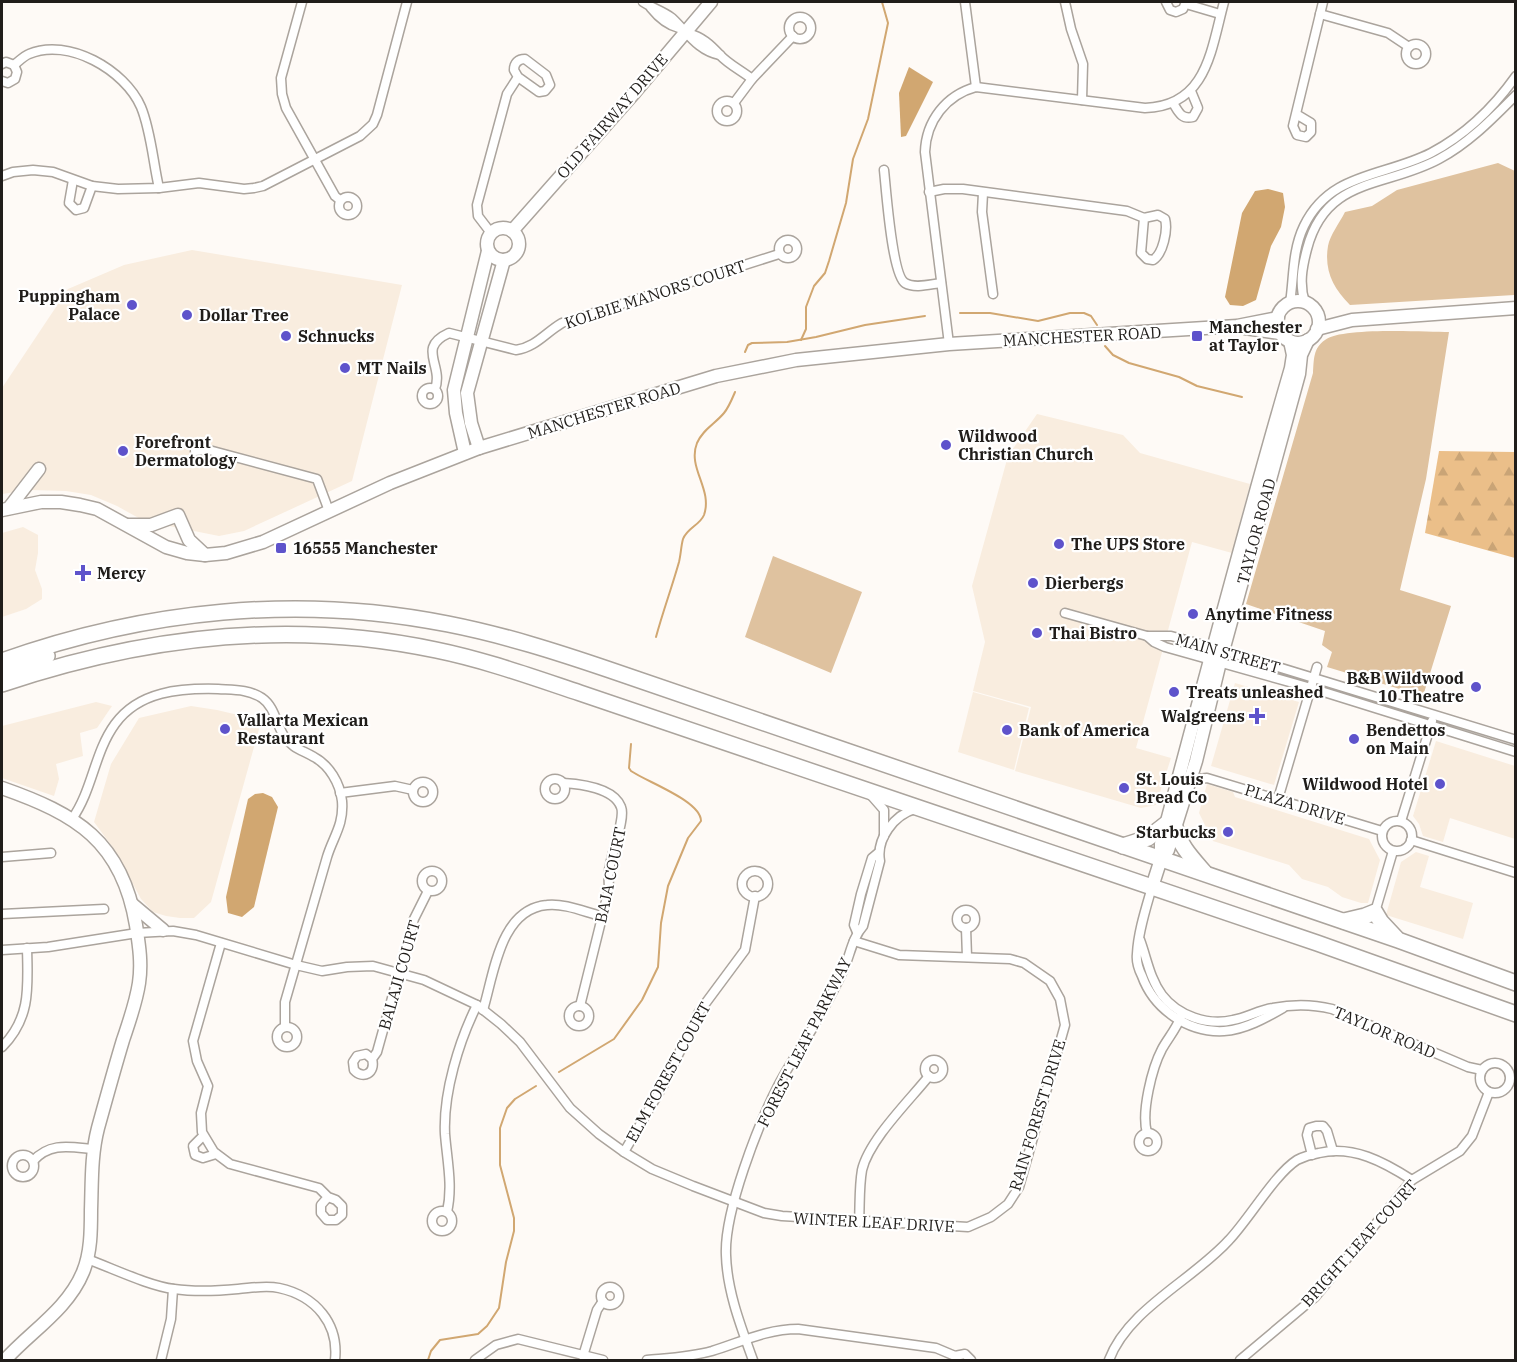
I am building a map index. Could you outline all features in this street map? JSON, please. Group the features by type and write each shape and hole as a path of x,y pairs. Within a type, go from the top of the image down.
{"highway":[{"path":"2,661 57,642 131,624 229,611 324,609 407,616 479,631 530,644 600,667 1515,982"},
{"path":"2,672 82,645 131,624"},
{"path":"2,684 85,659 128,649 180,641 264,635 325,636 436,650 517,672 1152,887 1515,1014"},
{"path":"1123,846 1148,838 1171,826 1186,852 1206,874"},
{"path":"1343,921 1375,912 1398,940"}],"street":[{"path":"302,2 281,78 282,94 286,108 335,196 340,200"},
{"path":"2,176 13,172 33,170 53,172 92,186 118,189 159,188 199,183 244,189 263,186 360,136 372,124 377,115 407,2"},
{"name":"OLD FAIRWAY DRIVE","path":"512,231 635,92 681,29 711,2"},
{"path":"965,2 976,87"},
{"path":"1065,2 1083,64 1082,100"},
{"path":"1166,2 1170,9 1176,12 1186,3 1220,14"},
{"path":"949,344 925,152 927,132 931,123 951,99 965,90 976,87 1145,108 1163,107 1173,103 1191,91 1204,72 1224,2"},
{"path":"1296,114 1323,2"},
{"path":"646,4 674,20 681,29 700,37 752,79"},
{"path":"1320,14 1388,33 1409,47"},
{"path":"734,103 752,79 793,36"},
{"path":"2,64 6,62 14,64 28,54 55,51 92,58 111,70 129,87 140,105 159,188"},
{"path":"519,60 525,60 546,75 550,85 545,91 538,92 518,77 514,70 515,64 519,60"},
{"path":"2,81 8,83 15,79 17,72 14,64"},
{"path":"1305,303 1290,303 1280,311 1276,325 1285,337 1299,342 1308,340 1317,329 1318,322 1316,314 1305,303 1301,289 1301,275 1311,235 1320,219 1334,203 1361,182 1416,160 1447,144 1487,111 1515,76"},
{"path":"491,233 478,216 478,198 507,94 518,77"},
{"path":"1173,103 1181,116 1193,117 1198,108 1191,91"},
{"path":"1290,303 1296,246 1316,205 1337,188 1403,174 1437,160 1468,140 1515,95"},
{"path":"884,170 894,255 900,279 904,283 918,286 941,283"},
{"path":"73,180 69,203 72,209 84,208 92,186"},
{"path":"929,192 954,189 1127,211 1144,218 1158,215 1166,222 1166,229 1159,254 1153,260 1144,258 1140,250 1145,229 1144,218"},
{"path":"983,193 982,212 993,294"},
{"path":"465,453 456,413 454,390 488,251 487,240 491,233 501,228 512,231 518,238 518,249 515,254 504,260 467,393 471,423 479,448"},
{"path":"488,251 494,257 504,260"},
{"name":"KOLBIE MANORS COURT","path":"435,389 438,373 432,351 436,341 449,333 516,350 526,349 536,344 562,323 779,254"},
{"path":"1317,329 1352,320 1515,308"},
{"path":"1316,314 1352,320"},
{"name":"MANCHESTER ROAD","path":"5,509 61,502 97,509 166,547 205,555 226,553 263,542 390,483 465,453 716,376 796,360 949,344 1238,327 1278,318"},
{"name":"MANCHESTER ROAD","path":"1238,327 1285,337"},
{"name":"TAYLOR ROAD","path":"1285,337 1293,355 1291,368 1255,493 1217,655 1196,760 1188,788 1160,848 1161,859 1140,940 1150,972 1162,995 1181,1017 1222,1022 1271,1008 1317,1005 1332,1009 1468,1067 1482,1070 1492,1063 1501,1064 1510,1074 1512,1086 1502,1092 1489,1092"},
{"name":"TAYLOR ROAD","path":"1171,826 1217,655 1299,374 1301,355 1308,340"},
{"path":"195,451 209,450 317,479 329,511"},
{"path":"5,509 39,469"},
{"path":"127,525 151,525 177,514 189,540 205,555"},
{"name":"MAIN STREET","path":"1065,614 1147,636 1171,636 1311,688 1515,752"},
{"name":"MAIN STREET","path":"1217,655 1314,678 1515,740"},
{"path":"1278,799 1317,667"},
{"path":"72,819 88,792 104,742 116,722 142,702 177,689 243,690 263,699 271,706 290,744 321,761 335,778 342,801 341,824 327,857 285,1002 285,1026"},
{"path":"1401,821 1433,715"},
{"path":"1196,760 1199,770 1207,778"},
{"path":"1188,788 1197,778 1207,778"},
{"name":"PLAZA DRIVE","path":"1207,778 1382,831"},
{"name":"BAJA COURT","path":"563,783 590,786 604,791 616,798 622,808 609,870 609,890 580,1006"},
{"path":"340,793 395,786 413,790"},
{"path":"2,788 40,801 72,819 100,843 113,858 122,874 132,904 142,959 139,985 93,1149 90,1238 83,1272 70,1293 54,1312 5,1360"},
{"name":"FOREST LEAF PARKWAY","path":"868,792 884,810 884,837"},
{"name":"FOREST LEAF PARKWAY","path":"753,1360 731,1290 726,1254 728,1227 735,1202 760,1128 778,1086 844,970 855,937 854,926 872,858 878,853 884,837 899,815 918,808"},
{"path":"1401,821 1410,828 1412,840 1405,849 1393,850 1383,843 1382,831 1388,823 1401,821"},
{"path":"1412,840 1515,873"},
{"path":"1375,912 1393,850"},
{"path":"2,857 51,853"},
{"name":"BALAJI COURT","path":"372,1059 378,1052 414,919 428,891"},
{"name":"ELM FOREST COURT","path":"624,1152 664,1083 699,1012 745,950 755,896"},
{"path":"132,904 163,930"},
{"path":"447,1212 450,1198 445,1135 451,1078 461,1041 480,1007 502,944 512,925 520,917 545,905 602,916"},
{"path":"2,914 104,909"},
{"path":"966,928 967,957"},
{"name":"WINTER LEAF DRIVE","path":"2,950 163,930 196,935 322,971 373,966 434,984 480,1007 520,1042 570,1108 598,1134 624,1152 652,1169 764,1213 859,1222 968,1227 992,1217 1008,1204"},
{"name":"RAIN FOREST DRIVE","path":"855,937 898,955 1010,959 1024,963 1050,981 1060,999 1065,1025 1019,1187 1008,1204"},
{"path":"221,943 193,1041 197,1061 208,1086 200,1121 203,1136 216,1154 230,1164 312,1185 328,1197"},
{"path":"2,1047 16,1031 23,1017 28,986 27,948"},
{"path":"1147,1133 1144,1123 1149,1092 1161,1051 1181,1017"},
{"path":"1482,1070 1480,1083 1489,1092"},
{"path":"859,1222 861,1173 867,1156 884,1131 929,1076"},
{"name":"BRIGHT LEAF COURT","path":"1240,1360 1315,1297 1412,1180 1460,1151 1472,1137 1489,1092"},
{"path":"1312,1155 1307,1135 1310,1128 1316,1125 1323,1126 1327,1131 1332,1150"},
{"path":"203,1136 193,1146 195,1155 203,1158 216,1154"},
{"path":"33,1161 40,1153 54,1147 93,1149"},
{"path":"1109,1360 1127,1327 1229,1241 1278,1178 1298,1160 1332,1150 1358,1153 1386,1164 1412,1180"},
{"path":"87,1259 174,1289 219,1291 269,1287 292,1292 314,1305 330,1323 336,1340 335,1360"},
{"path":"161,1360 171,1319 174,1289"},
{"path":"583,1356 597,1310 603,1301"},
{"path":"646,1360 711,1351 767,1332 783,1329 798,1329 936,1348 953,1358 965,1354 971,1360"},
{"path":"475,1360 496,1345 518,1339 603,1360"}],"shaded area":[{"path":"909,67 933,82 906,136 901,137 899,93"},
{"path":"1498,163 1515,171 1514,295 1350,305 1344,299 1331,278 1327,255 1331,237 1345,212 1372,206 1397,190"},
{"path":"1268,189 1283,193 1285,207 1281,227 1271,246 1256,300 1243,306 1230,305 1225,297 1242,213 1255,191"},
{"path":"192,250 402,285 352,481 244,531 219,536 144,521 91,495 66,491 30,490 2,494 2,388 68,289 124,265"},
{"path":"1449,332 1426,479 1400,590 1451,606 1423,696 1327,667 1332,652 1322,645 1325,631 1246,604 1313,373 1318,347 1325,340 1348,333"},
{"path":"1037,414 1123,435 1140,453 1250,484 1232,553 1192,542 1136,748 1171,758 1156,805 1141,808 1015,771 1031,707 973,691 985,642 972,586 1008,456"},
{"path":"23,527 38,535 35,570 42,589 42,599 26,609 2,617 2,533"},
{"path":"773,556 862,592 831,673 745,637"},
{"path":"1235,683 1299,702 1274,785 1211,766"},
{"path":"973,692 1029,708 1014,770 958,752"},
{"path":"96,702 112,706 97,728 80,733 83,756 56,764 59,779 54,796 2,778 2,726"},
{"path":"191,706 255,719 259,729 211,902 194,918 180,918 153,912 141,899 114,849 94,822 111,764 139,718"},
{"path":"1436,741 1515,766 1515,839 1450,818 1443,842 1423,836 1413,816"},
{"path":"1207,784 1233,792 1235,797 1369,839 1380,860 1368,903 1342,897 1328,887 1302,879 1289,865 1213,841 1199,813"},
{"path":"263,793 272,797 278,807 254,907 242,917 228,913 226,897 248,799 255,794"},
{"path":"1416,852 1429,856 1420,887 1473,903 1463,939 1386,915 1401,862"}],"green space":[{"path":"1439,451 1515,452 1515,558 1425,533"}],"waterway":[{"path":"801,340 806,329 806,307 814,286 825,273 829,261 846,203 853,159 868,119 888,23 882,2"},
{"path":"960,313 990,313 1038,321 1070,313 1084,313 1091,316 1097,325"},
{"path":"745,352 748,345 752,343 787,342 865,325 925,316"},
{"path":"1105,346 1113,355 1129,363 1179,377 1197,386 1242,397"},
{"path":"656,637 679,562 683,539 704,515 705,496 695,461 697,443 702,434 726,411 735,392"},
{"path":"559,1072 614,1039 642,1000 658,967 661,923 668,886 688,838 701,821 699,814 683,799 631,771 629,768 631,744"},
{"path":"428,1360 431,1351 440,1340 478,1334 487,1326 499,1308 506,1262 514,1231 514,1218 500,1165 500,1128 507,1108 515,1099 536,1086"}],"place":[{"name":"Puppingham Palace","path":"132,305"},
{"name":"Dollar Tree","path":"187,315"},
{"name":"Schnucks","path":"286,336"},
{"name":"Manchester at Taylor","path":"1197,336"},
{"name":"MT Nails","path":"345,368"},
{"name":"Wildwood Christian Church","path":"946,445"},
{"name":"Forefront Dermatology","path":"123,451"},
{"name":"The UPS Store","path":"1059,544"},
{"name":"16555 Manchester","path":"281,548"},
{"name":"Mercy","path":"83,573"},
{"name":"Dierbergs","path":"1033,583"},
{"name":"Anytime Fitness","path":"1193,614"},
{"name":"Thai Bistro","path":"1037,633"},
{"name":"B&B Wildwood 10 Theatre","path":"1476,687"},
{"name":"Treats unleashed","path":"1174,692"},
{"name":"Walgreens","path":"1257,716"},
{"name":"Vallarta Mexican Restaurant","path":"225,729"},
{"name":"Bank of America","path":"1007,730"},
{"name":"Bendettos on Main","path":"1354,739"},
{"name":"Wildwood Hotel","path":"1440,784"},
{"name":"St. Louis Bread Co","path":"1124,788"},
{"name":"Starbucks","path":"1228,832"}]}
